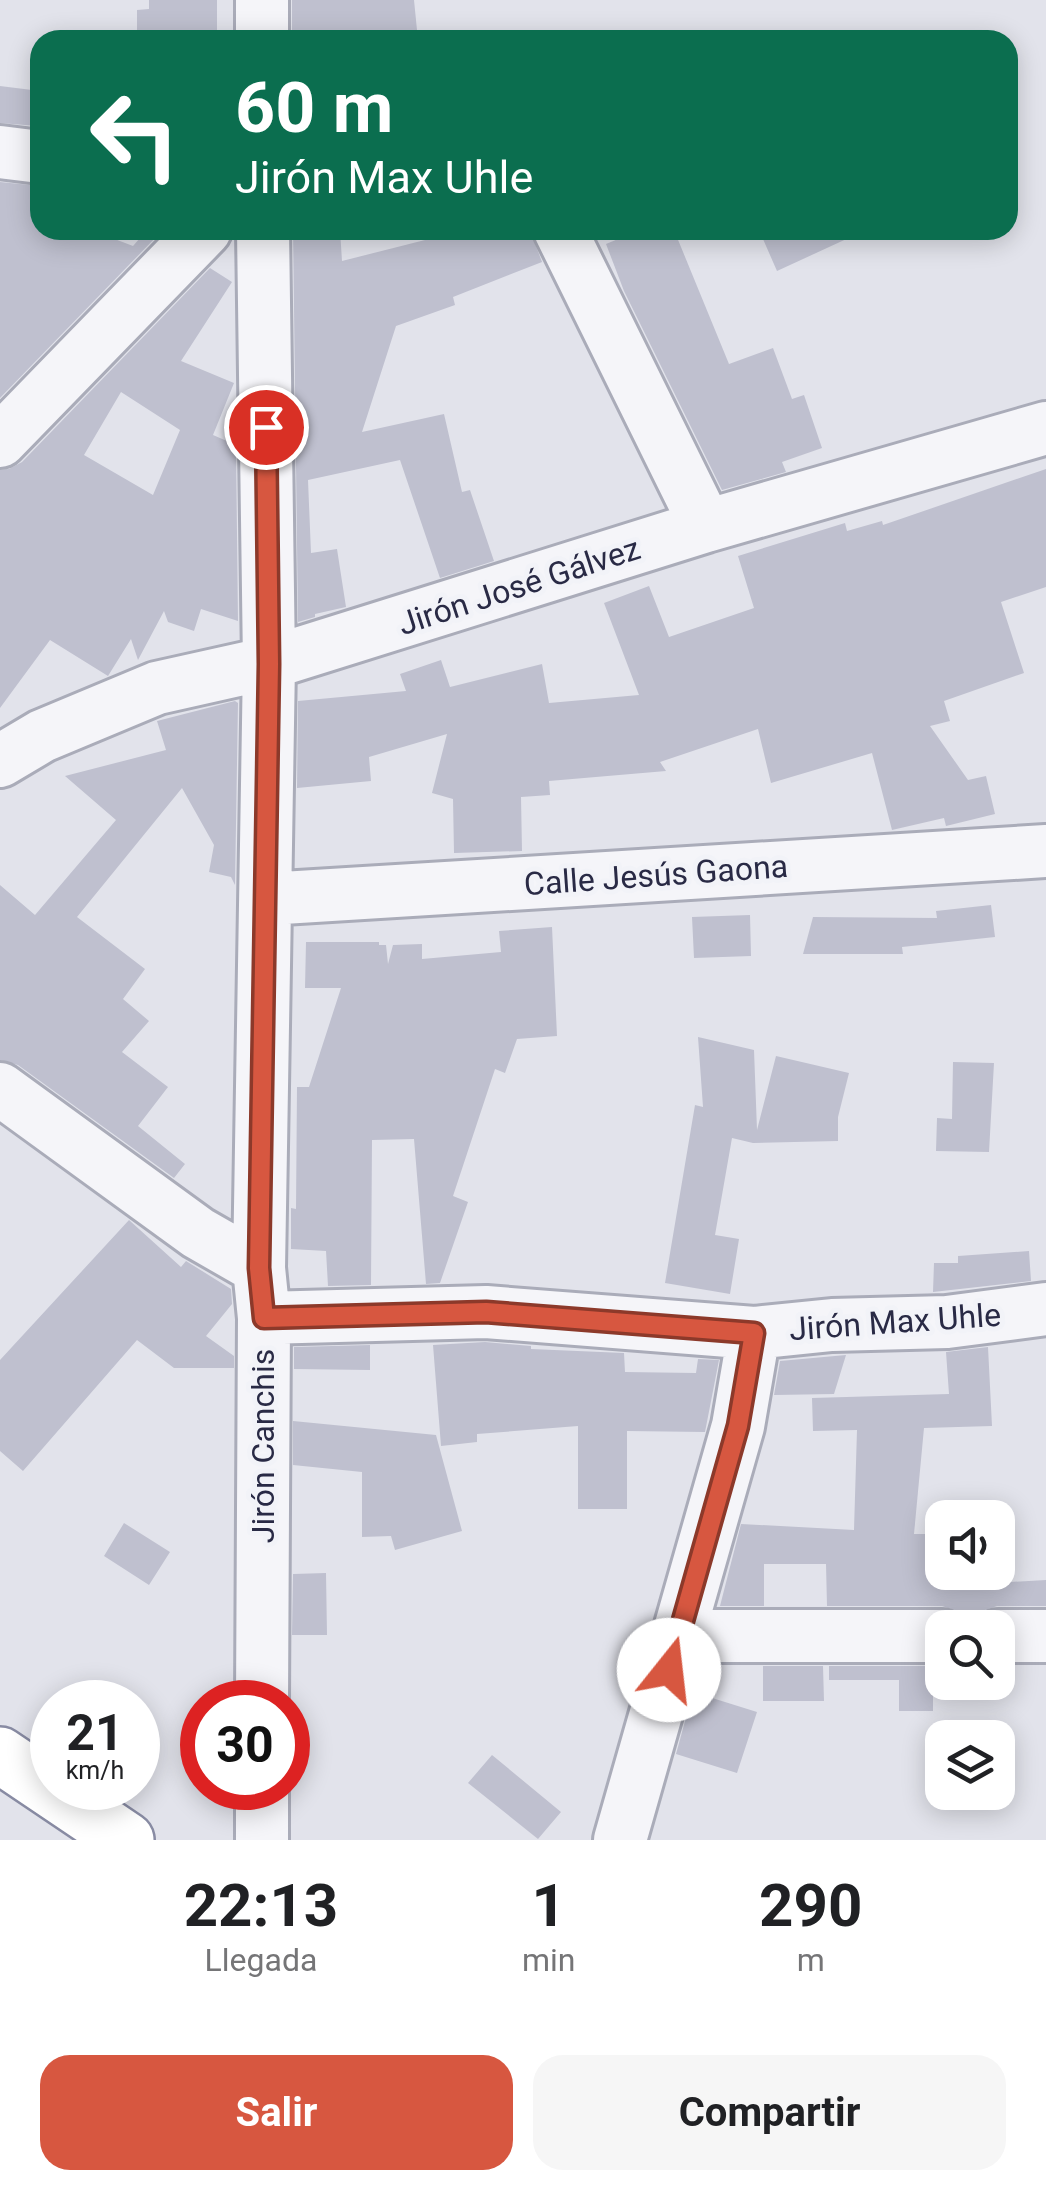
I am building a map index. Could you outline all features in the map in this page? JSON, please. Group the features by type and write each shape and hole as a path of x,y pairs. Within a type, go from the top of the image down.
{"highway":[{"path":"0,1755 126,1840"}],"street":[{"path":"262,0 262,30"},
{"path":"0,152 30,156"},
{"path":"0,441 196,240"},
{"name":"Jirón Canchis","path":"262,240 269,664 262,1680"},
{"path":"565,240 706,526"},
{"name":"Jirón José Gálvez","path":"0,761 42,736 157,688 269,664 706,526 1046,428"},
{"name":"Calle Jesús Gaona","path":"266,899 1046,851"},
{"path":"0,1089 198,1233 262,1293"},
{"name":"Jirón Max Uhle","path":"262,1293 754,1333 832,1325 947,1322 1046,1309"},
{"path":"620,1840 738,1426 754,1333"},
{"path":"678,1636 925,1636"},
{"path":"1015,1636 1046,1636"},
{"path":"262,1810 262,1840"}],"building":[{"path":"149,0 217,0 217,30 137,30 137,10 149,9"},
{"path":"292,0 414,0 417,30 292,30"},
{"path":"0,86 30,90 30,125 0,123"},
{"path":"0,182 30,185 30,240 117,240 133,246 138,240 153,240 0,398"},
{"path":"293,240 341,240 342,261 425,240 534,240 542,262 453,297 455,305 396,326 362,432 444,414 462,492 470,490 494,561 440,578 400,460 308,480 311,553 337,549 346,607 298,622"},
{"path":"616,240 678,240 729,364 773,348 792,399 804,395 822,448 782,462 786,472 722,490 624,291 606,244"},
{"path":"763,240 844,240 777,271"},
{"path":"210,268 232,282 181,361 234,383 213,435 236,445 238,621 201,609 194,631 168,622 164,611 138,660 131,639 108,676 50,640 0,708 0,470 22,462","holes":["121,392 180,430 153,495 84,455"]},
{"path":"1046,469 1046,587 1001,602 1024,673 944,701 950,721 930,726 968,780 986,776 995,814 946,826 944,818 892,830 872,753 771,783 758,729 660,762 666,771 549,781 550,795 521,797 522,851 454,853 453,799 432,793 447,734 369,757 371,781 297,788 298,701 406,691 400,674 441,660 450,687 542,664 549,703 639,695 604,603 649,586 669,637 754,608 738,556 845,523 847,531 882,521 883,525"},
{"path":"235,701 235,885 231,877 209,872 214,845 182,788 77,917 145,969 123,999 149,1021 122,1052 168,1087 138,1126 185,1164 174,1178 18,1065 0,1060 0,885 35,915 116,820 65,776 166,750 157,721"},
{"path":"991,905 995,937 902,947 903,954 803,954 813,917 937,918 936,911"},
{"path":"750,915 751,956 694,958 692,917"},
{"path":"552,927 557,1036 517,1039 505,1073 495,1069 453,1196 468,1202 440,1283 426,1284 414,1139 372,1140 371,1285 328,1286 326,1251 291,1249 291,1208 296,1209 297,1087 309,1087 341,988 305,988 306,942 379,942 386,945 388,964 393,945 422,944 422,959 501,952 499,931"},
{"path":"698,1037 754,1050 757,1130 776,1056 849,1073 838,1117 838,1141 753,1143 732,1138 715,1235 739,1239 730,1294 665,1283 695,1105 703,1107"},
{"path":"953,1062 994,1063 989,1152 936,1151 937,1118 952,1119"},
{"path":"129,1220 181,1267 186,1261 231,1289 232,1304 206,1336 234,1356 234,1368 174,1368 137,1340 23,1471 0,1451 0,1360"},
{"path":"1029,1251 1031,1281 933,1292 934,1263 958,1263 958,1256"},
{"path":"485,1342 531,1349 624,1353 625,1372 696,1373 698,1359 719,1360 705,1432 627,1431 627,1509 578,1509 578,1426 477,1434 477,1442 441,1446 433,1345"},
{"path":"370,1345 370,1370 294,1369 294,1347"},
{"path":"988,1347 992,1426 924,1428 914,1534 925,1534 925,1590 1015,1590 1015,1582 1046,1580 1046,1606 955,1610 942,1606 827,1606 826,1564 764,1564 764,1606 720,1606 741,1524 854,1530 857,1430 813,1431 812,1398 949,1394 946,1352"},
{"path":"846,1355 834,1394 774,1395 780,1361"},
{"path":"293,1421 436,1435 462,1531 395,1550 391,1536 362,1537 362,1472 293,1465"},
{"path":"124,1523 170,1552 149,1585 104,1556"},
{"path":"326,1573 327,1635 292,1635 293,1574"},
{"path":"763,1666 823,1666 824,1701 763,1701"},
{"path":"829,1666 925,1666 925,1700 933,1700 933,1711 899,1711 899,1680 829,1680"},
{"path":"693,1692 757,1712 737,1773 676,1754"},
{"path":"492,1755 561,1812 538,1839 468,1783"}],"route":[{"path":"266,427 269,664 259,1268 264,1318 486,1312 754,1333 738,1426 669,1670"}]}
